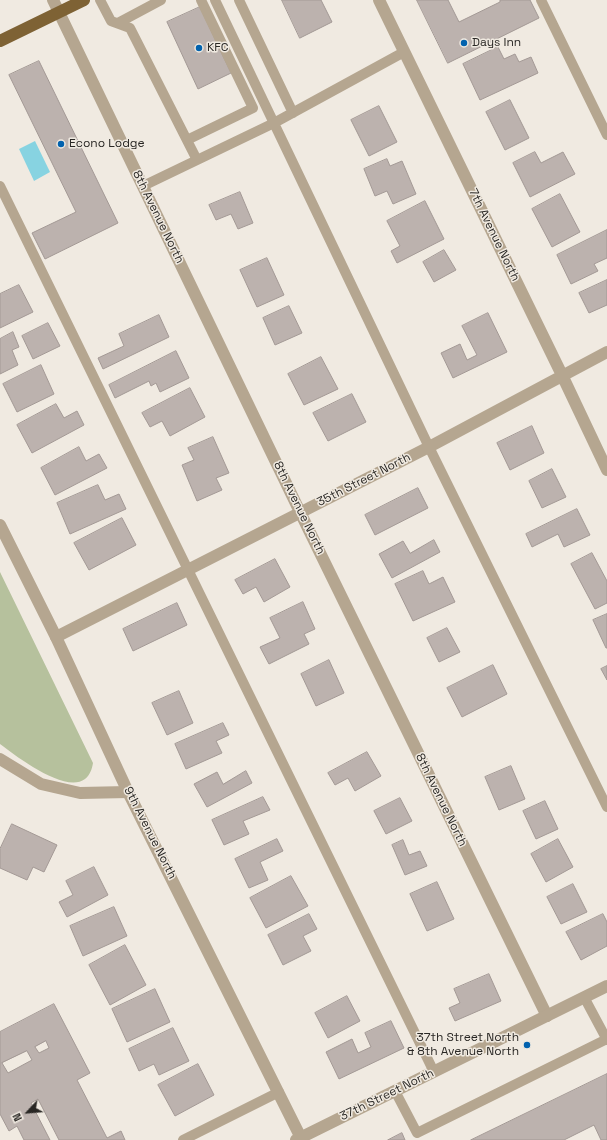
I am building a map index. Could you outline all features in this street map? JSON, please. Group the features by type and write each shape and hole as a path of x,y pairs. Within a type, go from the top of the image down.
{"highway":[{"path":"0,41 84,0"}],"street":[{"name":"8th Avenue North","path":"53,0 300,512 547,1016"},
{"name":"7th Avenue North","path":"379,0 607,470"},
{"name":"35th Street North","path":"56,637 429,446 607,352"},
{"name":"9th Avenue North","path":"0,525 56,637 128,792 279,1092 300,1139"},
{"path":"0,759 41,784 80,793 128,792"},
{"name":"37th Street North","path":"300,1139 607,986"}],"lane":[{"path":"100,0 112,21 130,28 198,160"},
{"path":"118,23 161,0"},
{"path":"187,140 253,108 201,0"},
{"path":"215,0 429,446 607,807"},
{"path":"239,0 293,113"},
{"path":"542,0 607,135"},
{"path":"143,186 274,123 404,52"},
{"path":"234,69 245,63"},
{"path":"0,188 434,1072"},
{"path":"395,1091 417,1133 607,1039 584,997"},
{"path":"183,1140 279,1092"}],"green space":[{"path":"0,572 93,763 88,776 85,779 76,782 66,782 54,778 17,757 0,744"}],"water":[{"path":"35,141 50,172 34,181 19,149"}],"building":[{"path":"282,0 321,0 332,22 300,38"},
{"name":"Days Inn","path":"417,0 448,0 459,22 500,2 500,0 530,0 539,18 448,63"},
{"name":"KFC","path":"200,7 231,73 198,89 167,22"},
{"path":"498,47 504,59 515,54 519,62 531,57 538,73 480,100 463,64"},
{"name":"Econo Lodge","path":"39,61 118,223 45,259 32,233 76,212 9,75"},
{"path":"510,100 529,138 505,150 486,112"},
{"path":"379,106 397,142 369,156 351,120"},
{"path":"535,152 541,163 563,152 575,174 530,197 513,163"},
{"path":"387,159 390,166 402,161 416,194 393,204 387,191 375,196 364,169"},
{"path":"240,192 253,223 238,229 231,214 216,220 209,205"},
{"path":"560,194 580,232 552,247 532,209"},
{"path":"425,201 444,239 397,263 391,251 400,246 387,221"},
{"path":"607,230 607,258 594,264 598,271 571,284 557,255"},
{"path":"444,250 456,270 434,282 423,262"},
{"path":"267,258 284,295 257,307 240,270"},
{"path":"607,280 607,305 589,313 579,293"},
{"path":"19,285 33,312 0,328 0,294"},
{"path":"289,306 302,333 275,345 263,318"},
{"path":"488,313 507,352 453,378 441,353 460,344 467,360 477,355 462,326"},
{"path":"159,315 169,337 103,369 98,358 124,346 119,334"},
{"path":"48,323 60,346 33,359 22,336"},
{"path":"13,332 19,347 12,350 18,365 0,374 0,339"},
{"path":"176,351 189,378 160,392 156,383 151,386 149,381 115,398 109,385"},
{"path":"321,357 338,389 304,405 288,374"},
{"path":"41,365 54,394 17,412 3,384"},
{"path":"190,388 205,417 170,436 162,421 150,427 142,413"},
{"path":"352,394 366,422 328,441 313,413"},
{"path":"56,404 64,418 77,411 84,425 32,453 17,425"},
{"path":"532,426 544,453 510,470 497,443"},
{"path":"213,437 229,473 216,478 222,490 197,501 182,465 194,460 188,448"},
{"path":"79,447 86,461 99,454 107,468 55,495 41,468"},
{"path":"552,469 566,497 542,508 529,481"},
{"path":"98,485 105,500 119,494 126,509 70,534 57,503"},
{"path":"418,488 428,508 375,535 365,515"},
{"path":"577,509 590,535 564,547 558,534 532,547 526,534"},
{"path":"122,518 136,545 89,570 74,543"},
{"path":"434,540 440,552 392,578 379,554 403,541 410,553"},
{"path":"592,553 607,581 607,603 595,609 571,564"},
{"path":"275,559 290,587 264,602 256,587 243,594 235,580"},
{"path":"423,571 429,584 443,577 455,602 413,621 395,584"},
{"path":"303,602 315,629 304,634 309,644 269,664 260,647 280,638 270,618"},
{"path":"177,603 187,625 133,651 123,629"},
{"path":"607,614 607,648 606,648 593,620"},
{"path":"447,628 460,652 439,662 427,638"},
{"path":"329,660 344,693 316,706 301,674"},
{"path":"493,665 507,694 462,717 447,688"},
{"path":"607,666 607,680 601,669"},
{"path":"179,691 193,723 167,735 152,703"},
{"path":"223,723 229,735 216,741 222,753 186,769 175,744"},
{"path":"367,752 381,776 355,791 348,778 335,785 328,773"},
{"path":"511,766 525,799 499,810 485,777"},
{"path":"246,771 252,783 207,807 194,784 217,772 223,784"},
{"path":"263,797 270,810 243,821 249,834 224,845 212,820"},
{"path":"400,798 412,821 386,834 374,811"},
{"path":"545,801 558,829 536,839 523,811"},
{"path":"12,824 57,845 44,872 33,867 27,880 0,868 0,849"},
{"path":"277,839 283,851 260,862 268,880 249,888 235,859"},
{"path":"558,839 573,867 546,882 531,854"},
{"path":"403,840 409,855 420,851 427,866 405,875 392,845"},
{"path":"94,867 108,895 67,917 59,902 73,895 66,881"},
{"path":"291,876 308,906 266,928 250,898"},
{"path":"437,882 454,919 427,931 410,894"},
{"path":"573,884 587,912 561,924 547,897"},
{"path":"114,907 127,936 83,956 70,926"},
{"path":"309,914 317,929 303,936 311,951 283,965 268,935"},
{"path":"603,914 607,922 607,946 581,960 566,932"},
{"path":"125,945 146,985 110,1005 89,965"},
{"path":"489,974 501,1001 455,1021 449,1008 460,1003 454,989"},
{"path":"155,989 170,1022 127,1042 112,1009"},
{"path":"347,996 360,1021 328,1038 315,1013"},
{"path":"54,1004 90,1073 77,1080 107,1138 121,1131 125,1140 59,1140 38,1099 31,1103 50,1140 24,1140 17,1126 9,1131 0,1114 0,1032","holes":["46,1041 49,1048 39,1053 35,1047","27,1051 32,1060 8,1073 2,1063"]},
{"path":"391,1021 404,1048 339,1079 326,1052 352,1039 358,1053 371,1047 365,1033"},
{"path":"173,1028 189,1061 159,1075 154,1064 139,1071 129,1049"},
{"path":"198,1064 214,1095 175,1116 158,1085"},
{"path":"607,1074 607,1140 601,1140 594,1125 564,1140 471,1140"},
{"path":"402,1133 405,1140 388,1140"}],"place":[{"name":"Days Inn","path":"464,43"},
{"name":"KFC","path":"199,48"},
{"name":"Econo Lodge","path":"61,144"},
{"name":"37th Street North & 8th Avenue North","path":"527,1045"}]}
